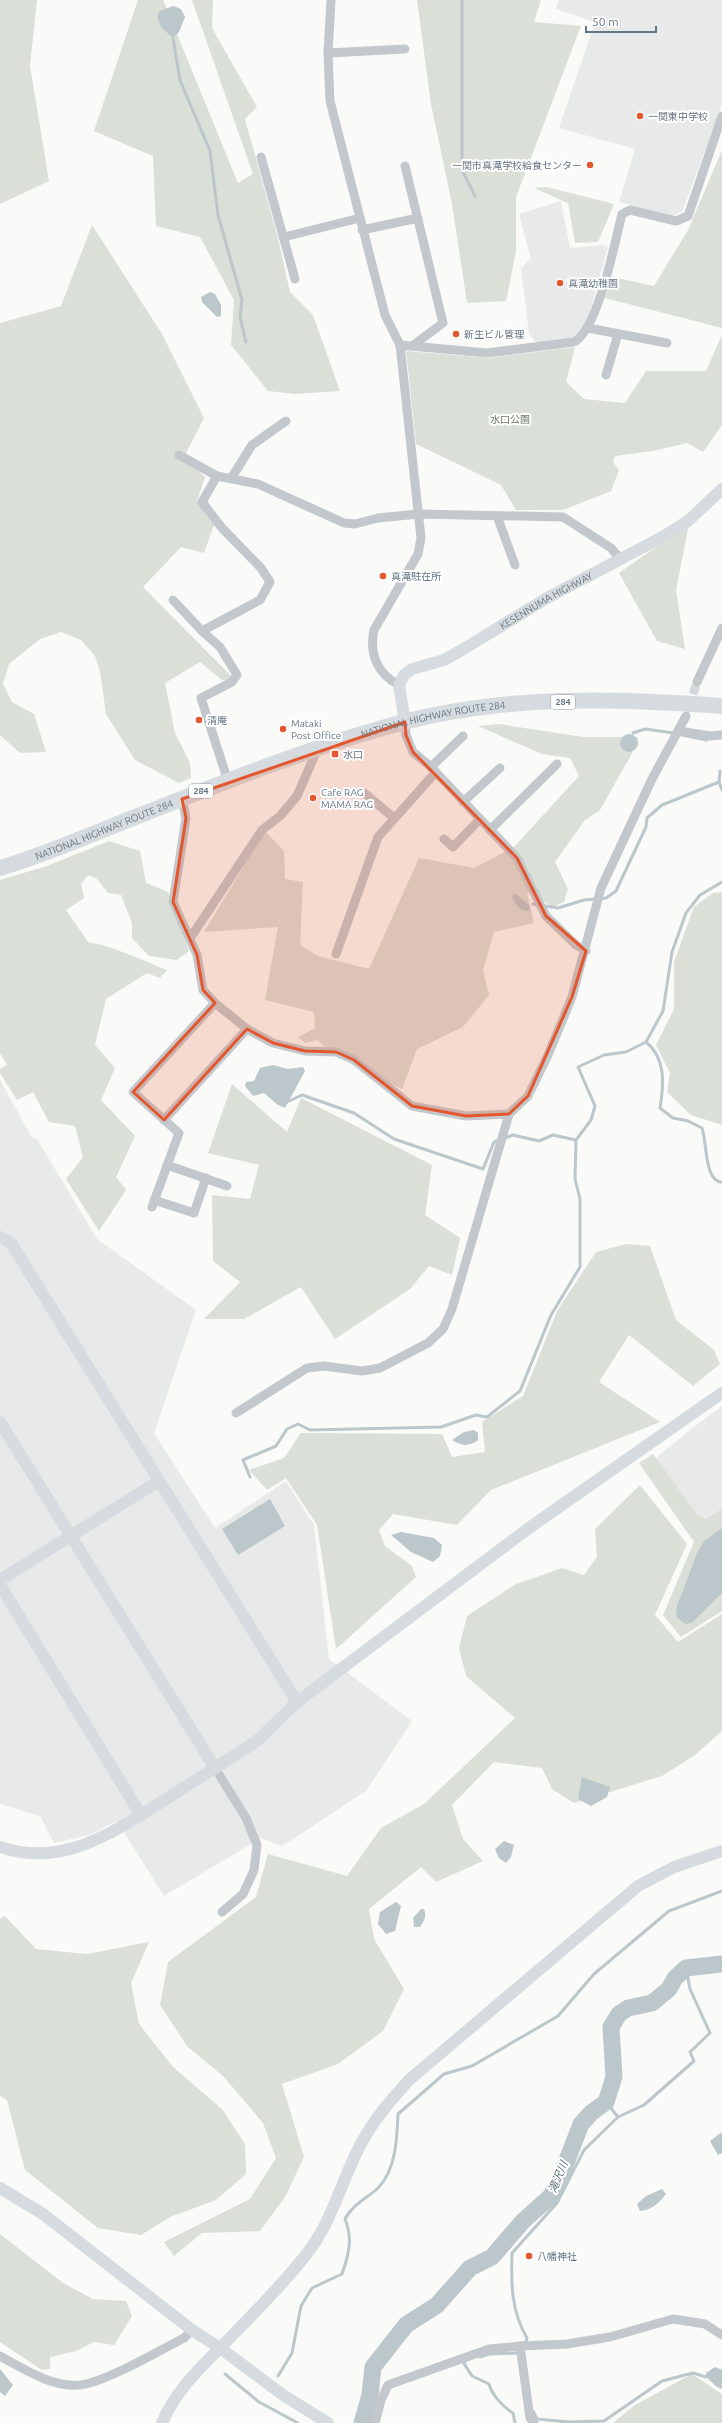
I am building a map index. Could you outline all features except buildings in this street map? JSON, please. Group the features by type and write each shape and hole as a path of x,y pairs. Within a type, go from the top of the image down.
{"highway":[{"name":"NATIONAL HIGHWAY ROUTE 284","path":"0,868 68,844 228,780 405,722 468,709 555,702 663,702 722,706"}],"street":[{"path":"331,0 328,53 330,101 385,315 400,345 421,538 418,554 374,630 371,643 377,665 390,680 399,685 406,735 413,752 433,770 517,858 546,916 576,945 586,951"},
{"path":"328,53 405,48"},
{"path":"400,345 487,353 506,352 574,342 580,339 588,328 597,308 622,214 630,210 676,221 688,216 722,116"},
{"path":"261,157 295,279"},
{"path":"406,166 443,323 412,346"},
{"path":"284,238 360,218"},
{"path":"362,230 418,218"},
{"path":"588,328 667,343"},
{"path":"606,375 618,334"},
{"path":"232,478 252,445 286,422"},
{"path":"179,455 216,476 258,484 344,523 355,524 378,518 418,514 564,517 611,548 621,560"},
{"path":"202,632 260,600 270,582 261,568 222,528 202,502 216,476"},
{"name":"KESENNUMA HIGHWAY","path":"399,685 404,675 412,669 444,660 490,634 548,598 621,560 688,521 722,489"},
{"path":"498,516 515,565"},
{"path":"173,600 202,632 220,647 237,675 232,682 201,698 228,780"},
{"path":"697,682 722,628"},
{"path":"236,1413 307,1368 324,1366 362,1371 380,1368 428,1343 443,1329 452,1309 509,1114 528,1096 548,1055 572,997 604,882 652,779 686,716"},
{"path":"679,731 703,735 722,735"},
{"path":"336,954 378,837 463,736"},
{"path":"190,937 262,830 280,816 297,796 317,750"},
{"path":"490,830 557,764"},
{"path":"463,802 500,768"},
{"path":"363,792 394,818"},
{"path":"182,799 186,818 173,902 197,955 203,990 216,1003 247,1029 273,1043 305,1051 336,1052 354,1060 412,1106 466,1116 509,1114"},
{"path":"444,839 453,847 480,820"},
{"path":"206,1178 194,1214 153,1204 179,1133 133,1092 216,1003"},
{"path":"164,1120 247,1029"},
{"path":"167,1165 227,1186"},
{"path":"0,1237 11,1243 297,1702"},
{"path":"0,1847 23,1854 51,1853 78,1847 106,1837 142,1815 258,1741 297,1702 529,1528 722,1393"},
{"path":"0,1422 246,1818 257,1845 254,1870 243,1894 222,1912"},
{"path":"0,1580 159,1481"},
{"path":"0,1585 142,1815"},
{"path":"162,2423 168,2408 183,2385 285,2280 306,2255 326,2225 361,2143 379,2113 409,2080 638,1886 674,1867 722,1851"},
{"path":"0,2188 43,2214 192,2330 220,2348 283,2395 328,2423"},
{"path":"375,2423 380,2400 388,2385 489,2349 567,2344 610,2337 673,2320 706,2324 722,2335"},
{"path":"0,2356 36,2374 59,2383 86,2384 184,2338 192,2330"},
{"path":"520,2346 530,2418 534,2423"}],"highlighted area":[{"path":"405,722 406,735 413,752 517,858 546,916 586,951 572,997 548,1055 528,1096 509,1114 466,1116 412,1106 354,1060 336,1052 305,1051 273,1043 247,1029 164,1120 133,1092 215,1003 203,990 197,955 173,902 186,818 182,799"}],"shaded area":[{"name":"一関東中学校","path":"559,0 722,0 722,104 683,210 673,216 619,202 635,149 559,128 595,22 556,9"},
{"path":"173,6 181,9 185,17 179,32 173,38 161,27 157,16 160,11"},
{"name":"真滝幼稚園","path":"561,201 570,248 603,245 608,247 585,329 575,338 538,344 529,334 521,268 531,259 519,214"},
{"path":"210,292 215,294 221,305 221,316 217,317 202,302 201,297"},
{"path":"625,734 633,734 638,739 636,750 633,752 625,752 620,747 620,739"},
{"path":"515,893 529,905 530,910 527,911 519,907 512,897"},
{"path":"273,1065 288,1069 303,1067 305,1071 285,1108 278,1105 264,1093 253,1096 245,1086 246,1082 254,1081 260,1068"},
{"path":"0,1080 32,1138 37,1139 97,1239 196,1310 154,1433 215,1528 286,1481 314,1525 329,1659 412,1721 366,1791 282,1846 261,1838 164,1896 117,1821 89,1835 54,1843 40,1816 0,1804"},
{"path":"722,1406 722,1611 698,1543 645,1467"},
{"path":"474,1430 478,1433 478,1440 472,1444 458,1444 452,1440 464,1432"},
{"path":"270,1499 285,1526 238,1555 222,1529"},
{"path":"722,1528 722,1593 693,1622 686,1624 677,1618 676,1609 697,1553 704,1541"},
{"path":"401,1532 434,1538 442,1545 440,1556 433,1562 411,1552 391,1535"},
{"path":"582,1777 610,1787 607,1797 591,1806 578,1799"},
{"path":"504,1841 514,1845 511,1857 506,1863 499,1858 495,1849"},
{"path":"396,1902 401,1906 395,1931 386,1934 378,1924 380,1912"},
{"path":"421,1909 424,1909 425,1919 420,1927 414,1927 413,1918"},
{"path":"722,2132 722,2153 718,2155 710,2141"},
{"path":"662,2189 666,2194 655,2206 640,2211 637,2204 646,2196"},
{"path":"715,2367 722,2370 722,2389 717,2387 706,2377 706,2373"},
{"path":"0,2369 13,2385 5,2396 0,2392"}],"green space":[{"path":"0,0 37,0 30,66 49,181 0,204"},
{"path":"138,0 163,0 238,183 253,174 192,0 213,0 212,28 257,107 245,119 278,238 290,292 313,315 340,391 295,394 268,391 231,345 234,300 200,237 156,226 153,156 94,131"},
{"path":"417,0 541,0 534,22 581,26 516,197 516,252 506,301 467,303 452,204 431,104"},
{"path":"722,150 722,328 605,298 612,277 654,286 688,230"},
{"path":"546,187 614,204 598,242 575,243 568,203 534,188"},
{"path":"92,225 162,334 204,418 184,457 205,477 197,501 214,525 204,553 181,547 143,587 236,681 222,680 200,662 165,683 175,733 190,763 191,778 179,783 135,760 106,714 100,671 95,656 81,640 61,632 40,639 9,664 3,684 12,702 34,714 46,752 20,753 0,735 0,323 61,306"},
{"name":"水口公園","path":"722,335 722,425 703,452 687,443 653,451 615,456 613,462 619,470 611,491 563,510 516,510 501,485 416,444 406,351 488,358 575,347 566,382 584,399 625,403 646,371 706,371"},
{"path":"689,524 676,590 685,649 657,641 619,573"},
{"path":"499,724 583,737 638,737 631,755 600,810 585,820 555,862 568,889 564,902 553,907 527,892 534,923 494,932 483,970 489,995 463,1027 417,1049 402,1089 382,1080 353,1056 324,1047 318,1040 305,1043 298,1037 315,1028 314,1012 265,1000 278,927 204,932 265,831 284,851 285,879 303,882 300,945 318,956 369,969 419,858 474,868 514,847 579,776 570,758 542,754 478,726"},
{"path":"109,841 140,851 146,883 168,892 189,951 177,960 149,956 132,938 132,923 121,895 108,893 97,879 88,875 81,884 84,898 66,910 88,942 118,950 167,970 160,978 147,973 106,999 95,1045 115,1068 101,1100 135,1136 116,1177 126,1190 99,1231 66,1179 83,1157 75,1126 49,1122 33,1092 17,1100 0,1073 0,1069 7,1065 0,1053 0,880 47,866"},
{"path":"722,892 722,1125 691,1115 667,1092 670,1073 656,1045 674,1009 674,962 694,907 713,893"},
{"path":"232,1084 287,1132 301,1098 432,1165 425,1215 460,1238 452,1275 429,1266 410,1289 335,1339 301,1287 244,1319 204,1319 240,1282 213,1261 212,1195 250,1199 259,1165 208,1153"},
{"path":"626,1244 650,1246 676,1320 714,1350 720,1364 693,1386 629,1335 599,1382 660,1422 491,1490 457,1525 393,1514 379,1530 385,1546 412,1566 416,1577 336,1649 317,1525 286,1478 267,1490 249,1470 284,1458 301,1433 442,1434 452,1457 485,1452 482,1422 523,1396 557,1311 596,1252"},
{"path":"653,1454 698,1516 706,1519 722,1509 722,1611 681,1637 663,1615 694,1542 639,1463"},
{"path":"640,1485 687,1544 655,1615 678,1642 722,1614 722,1731 695,1755 662,1776 574,1803 552,1789 542,1768 494,1762 452,1805 463,1839 483,1861 436,1882 421,1867 369,1909 374,1939 404,1989 383,2031 338,2064 282,2084 304,2157 285,2197 260,2231 202,2233 174,2256 164,2242 250,2199 276,2158 263,2123 224,2077 187,2046 160,2005 168,1962 256,1897 268,1854 347,1876 381,1828 424,1804 515,1718 466,1676 459,1648 467,1616 514,1585 562,1568 584,1575 597,1557 595,1529"},
{"path":"5,1916 36,1949 87,1954 149,1942 131,1983 139,2024 173,2067 222,2109 245,2144 246,2174 216,2200 170,2217 141,2235 98,2228 25,2170 7,2100 0,2096 0,1919"},
{"path":"0,2234 63,2283 93,2299 126,2301 132,2316 114,2345 94,2342 76,2351 50,2357 50,2369 42,2370 0,2342"},
{"path":"692,2374 722,2394 722,2423 613,2423 635,2405"}],"waterway":[{"path":"462,0 462,170 475,196"},
{"path":"173,38 180,80 210,151 218,215 242,300 240,317 246,342"},
{"path":"633,733 645,729 674,733"},
{"path":"682,735 707,740"},
{"path":"720,771 719,782 722,790"},
{"path":"533,904 558,908 584,900 606,898 616,891 646,827 647,818 662,805 719,782"},
{"path":"250,1477 243,1460 276,1446 287,1429 298,1424 310,1430 441,1427 476,1415 487,1417 520,1391 551,1315 580,1267 580,1199 575,1179 576,1140 591,1120 595,1106 578,1067 604,1055 626,1052 646,1042 663,1011 672,952 686,913 700,895 722,882"},
{"path":"646,1042 653,1048 662,1072 663,1081 660,1108 673,1118 688,1121 702,1128 709,1168 716,1180 722,1182"},
{"path":"287,1102 302,1095 354,1113 394,1139 483,1169 494,1142 513,1135 539,1141 553,1135 576,1140"},
{"path":"278,2376 292,2353 301,2306 312,2288 342,2274 347,2260 349,2246 349,2233 345,2219 352,2209 378,2188 389,2172 394,2153 398,2114 444,2074 472,2066 558,2016 594,1974 669,1911 722,1891"},
{"name":"滝沢川","path":"362,2423 370,2395 373,2367 406,2325 437,2305 470,2268 492,2257 523,2221 551,2196 561,2176 581,2124 591,2113 606,2102 614,2077 611,2027 619,2014 628,2008 652,2003 669,1989 675,1978 686,1968 722,1964"},
{"path":"525,2344 527,2338 518,2318 513,2297 512,2253 557,2203 584,2150 618,2117 644,2105 694,2061 690,2052 710,2033 690,1989 686,1968"},
{"path":"606,2102 618,2117"},
{"path":"480,2357 489,2354 519,2353"},
{"path":"465,2362 463,2362 472,2376 489,2384 498,2400 513,2413 515,2423"},
{"path":"533,2411 537,2419 569,2422 604,2421 662,2381 693,2373 706,2377"},
{"path":"225,2374 259,2402 298,2423"}],"tunnel":[{"path":"689,707 697,682"}],"place":[{"name":"一関東中学校","path":"640,116"},
{"name":"一関市真滝学校給食センター","path":"590,165"},
{"name":"真滝幼稚園","path":"560,283"},
{"name":"新生ビル管理","path":"456,334"},
{"name":"真滝駐在所","path":"383,576"},
{"name":"清庵","path":"199,720"},
{"name":"Mataki Post Office","path":"283,729"},
{"name":"水口","path":"335,754"},
{"name":"Cafe RAG MAMA RAG","path":"313,798"},
{"name":"八幡神社","path":"529,2256"}]}
